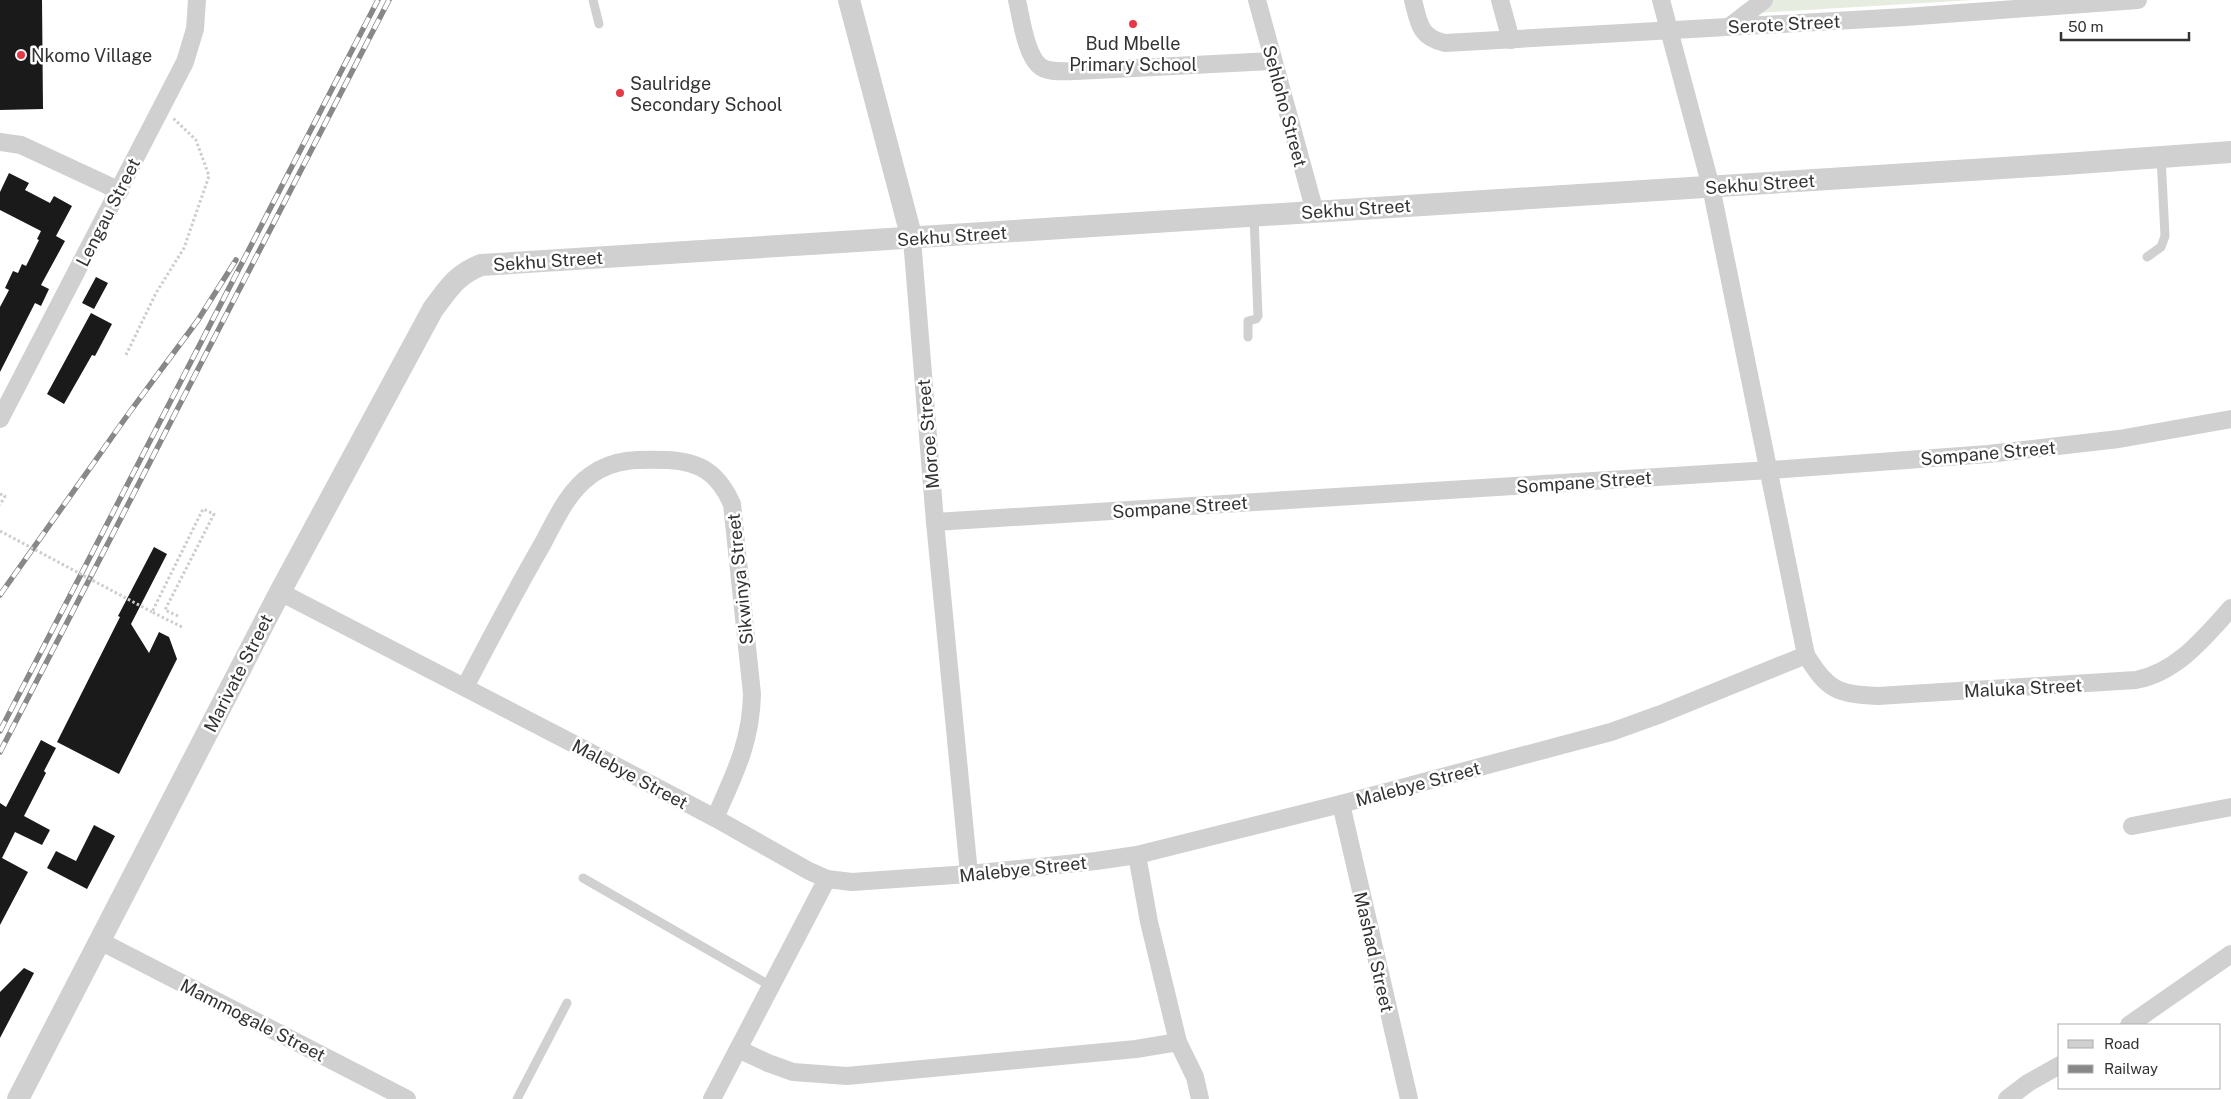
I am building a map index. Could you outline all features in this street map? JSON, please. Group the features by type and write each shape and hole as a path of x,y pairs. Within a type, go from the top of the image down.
{"street":[{"name":"Lengau Street","path":"0,418 120,191 185,62 195,29 197,0"},
{"name":"Moroe Street","path":"849,0 912,239 935,522 969,874"},
{"path":"1017,0 1028,47 1033,59 1040,67 1050,70 1076,71 1273,61"},
{"name":"Sehloho Street","path":"1257,0 1315,212"},
{"name":"Serote Street","path":"1413,0 1423,32 1430,40 1445,43 1905,18 2138,0"},
{"path":"1500,0 1511,40"},
{"path":"1661,0 1711,187 1770,470 1806,655"},
{"path":"1730,27 1764,0"},
{"path":"0,142 21,145 120,191"},
{"name":"Sekhu Street","path":"481,265 912,239 2231,152"},
{"name":"Marivate Street","path":"18,1099 280,592 433,309 450,287 465,272 481,265"},
{"name":"Sompane Street","path":"935,522 1770,470 1988,454 2119,439 2231,419"},
{"name":"Sikwinya Street","path":"465,687 566,501 591,474 610,465 632,459 686,461 702,468 714,475 725,488 732,504 752,694 752,718 748,736 715,818"},
{"name":"Malebye Street","path":"280,592 715,818 790,861 827,879 852,882 969,874 1137,855 1341,804 1611,732 1661,714 1806,655"},
{"name":"Maluka Street","path":"1806,655 1824,681 1836,690 1854,695 1878,696 2121,682 2152,677 2172,666 2231,608"},
{"name":"Mashad Street","path":"1341,804 1409,1099"},
{"path":"2132,826 2231,807"},
{"path":"1137,855 1149,922 1178,1042 1195,1077 1200,1099"},
{"path":"712,1099 827,879"},
{"name":"Mammogale Street","path":"100,941 407,1099"},
{"path":"2130,1024 2231,954"},
{"path":"738,1049 793,1072 847,1076 1136,1049 1178,1042"},
{"path":"2007,1099 2028,1083 2058,1066"}],"lane":[{"path":"593,0 599,24"},
{"path":"2147,257 2161,247 2164,236 2161,157"},
{"path":"1248,337 1247,323 1258,316 1254,216"},
{"path":"583,878 771,986"},
{"path":"517,1099 567,1003"}],"path":[{"path":"126,355 156,293 184,248 209,176 196,140 161,108"},
{"path":"0,494 5,496 0,505"},
{"path":"152,612 203,509 214,514 165,610 178,616"},
{"path":"0,531 182,627"}],"shaded area":[{"path":"1773,0 1973,0 1756,13"}],"building":[{"name":"Nkomo Village","path":"0,0 42,0 43,109 0,110"},
{"path":"9,173 29,183 25,190 50,203 54,196 72,206 56,236 65,241 41,285 49,289 41,306 35,303 0,372 0,307 9,290 5,288 13,271 18,273 22,264 26,266 39,240 37,239 41,231 0,210 0,192"},
{"path":"96,277 108,283 94,309 82,303"},
{"path":"91,313 112,324 95,356 92,355 64,404 47,394"},
{"path":"154,547 167,554 131,624 149,653 159,632 169,637 177,659 119,774 57,742 120,617 118,616"},
{"path":"41,740 56,748 44,771 46,773 24,816 50,830 42,845 15,832 2,858 28,872 0,925 0,803 6,807"},
{"path":"94,825 115,836 87,889 47,868 56,851 76,861"},
{"path":"24,968 34,973 0,1038 0,992"}],"railway":[{"path":"0,731 378,0"},
{"path":"0,752 389,0"},
{"path":"0,595 129,413 198,320 236,260"}],"place":[{"name":"Bud Mbelle Primary School","path":"1133,24"},
{"name":"Nkomo Village","path":"21,55"},
{"name":"Saulridge Secondary School","path":"620,93"}]}
